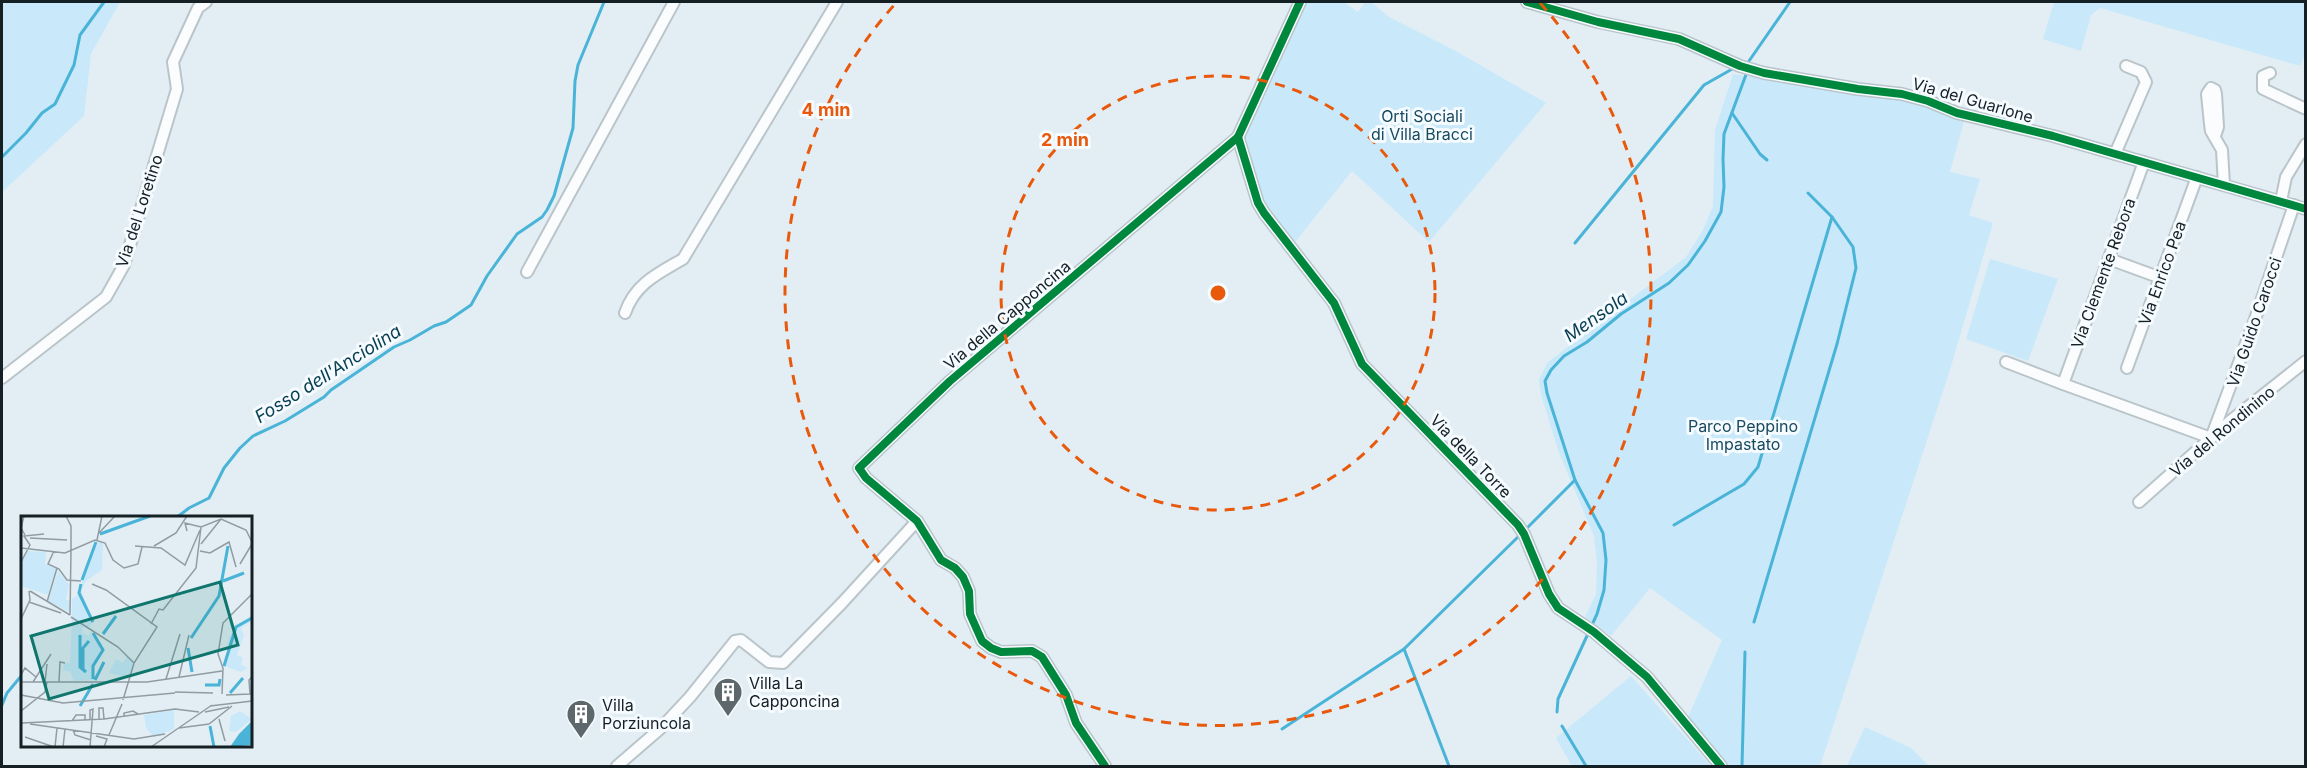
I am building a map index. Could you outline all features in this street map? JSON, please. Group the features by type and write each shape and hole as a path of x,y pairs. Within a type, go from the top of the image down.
{"street":[{"name":"Via del Loretino","path":"2,378 106,297 124,265 177,89 172,62 198,8 206,2"},
{"path":"527,272 674,2"},
{"path":"625,313 631,298 649,279 683,259 837,2"},
{"path":"1238,137 1300,2"},
{"name":"Via del Guarlone","path":"1527,2 1598,22 1679,39 1753,70 1928,100 1957,112 2144,162 2306,209"},
{"path":"2115,154 2146,82 2143,74 2126,66"},
{"path":"2270,73 2263,76 2263,89 2306,110"},
{"path":"2215,136 2222,150 2224,185"},
{"name":"Via della Capponcina","path":"917,521 861,473 859,468 950,381 1238,137"},
{"name":"Via della Torre","path":"1238,137 1258,203 1335,303 1362,364 1518,525 1553,601 1564,613 1594,632 1647,677 1721,766"},
{"path":"2281,201 2286,177 2306,144"},
{"name":"Via Clemente Rebora","path":"2063,384 2144,162"},
{"name":"Via Enrico Pea","path":"2127,368 2197,177"},
{"name":"Via Guido Carocci","path":"2211,438 2294,205"},
{"path":"2109,259 2161,278"},
{"name":"Via del Rondinino","path":"2139,502 2211,438 2306,361"},
{"path":"2006,362 2211,438"},
{"path":"617,766 661,728 714,669 735,640 741,640 769,662 783,663 917,521 941,560 955,568 963,578 969,591 970,614 982,641 1001,652 1032,651 1042,657 1066,695 1076,723 1104,766"}],"green space":[{"path":"2,2 120,2 91,54 84,116 2,192"},
{"name":"Orti Sociali di Villa Bracci","path":"1307,2 1344,2 1358,12 1365,2 1371,2 1389,17 1454,50 1546,103 1429,242 1352,171 1295,242 1265,208 1242,137"},
{"path":"2054,2 2306,2 2305,55 2300,66 2100,8 2091,15 2081,51 2043,39"},
{"name":"Parco Peppino Impastato","path":"1733,74 1939,105 1964,121 1950,172 1980,179 1969,215 1993,223 1949,373 1820,766 1729,766 1688,717 1722,640 1650,588 1611,636 1585,617 1596,594 1597,564 1594,536 1559,453 1541,395 1539,379 1548,362 1686,257 1703,230 1713,206 1715,130"},
{"path":"1990,259 2058,279 2028,361 1966,339"},
{"path":"1631,676 1711,766 1572,766 1556,738"},
{"path":"1865,727 1911,748 1929,766 1847,766"}],"waterway":[{"path":"2,157 42,113 55,104 74,65 80,35 104,2"},
{"name":"Fosso dell'Anciolina","path":"179,516 209,498 224,468 253,436 285,421 324,397 394,347 446,322 471,305 487,276 517,234 542,217 554,196 573,128 578,65 604,2"},
{"name":"Mensola","path":"1748,65 1790,2"},
{"path":"1575,243 1704,85 1734,68 1737,69"},
{"name":"Mensola","path":"1557,712 1558,699 1597,614 1604,590 1606,560 1603,533 1575,480 1545,381 1551,370 1564,356 1587,342 1621,314 1669,283 1688,265 1705,241 1721,212 1724,187 1724,134 1747,72"},
{"path":"1732,113 1760,154 1767,160"},
{"path":"1754,622 1837,344 1856,268 1853,247 1832,217 1808,193"},
{"path":"1674,525 1744,484 1758,467 1832,217"},
{"path":"1525,530 1575,480"},
{"path":"1282,729 1404,649 1521,534"},
{"path":"1404,649 1449,766"},
{"path":"1742,766 1745,652"},
{"name":"Fosso dell'Anciolina","path":"2,705 7,693 21,676"},
{"name":"Mensola","path":"1562,726 1586,766"}],"cycle path":[{"path":"1105,766 1076,723 1066,695 1042,657 1032,651 1001,652 982,641 970,614 969,591 963,577 955,568 941,560 917,521 866,478 859,468 950,381 1238,137 1300,2"},
{"path":"1527,2 1598,22 1679,39 1740,66 1764,73 1902,94 1928,101 1957,113 2053,136 2306,209"},
{"path":"1238,137 1258,203 1334,303 1362,364 1518,525 1549,594 1558,608 1594,632 1647,677 1721,766"}],"place":[{"name":"Villa La Capponcina","path":"728,718"},
{"name":"Villa Porziuncola","path":"581,740"}]}
